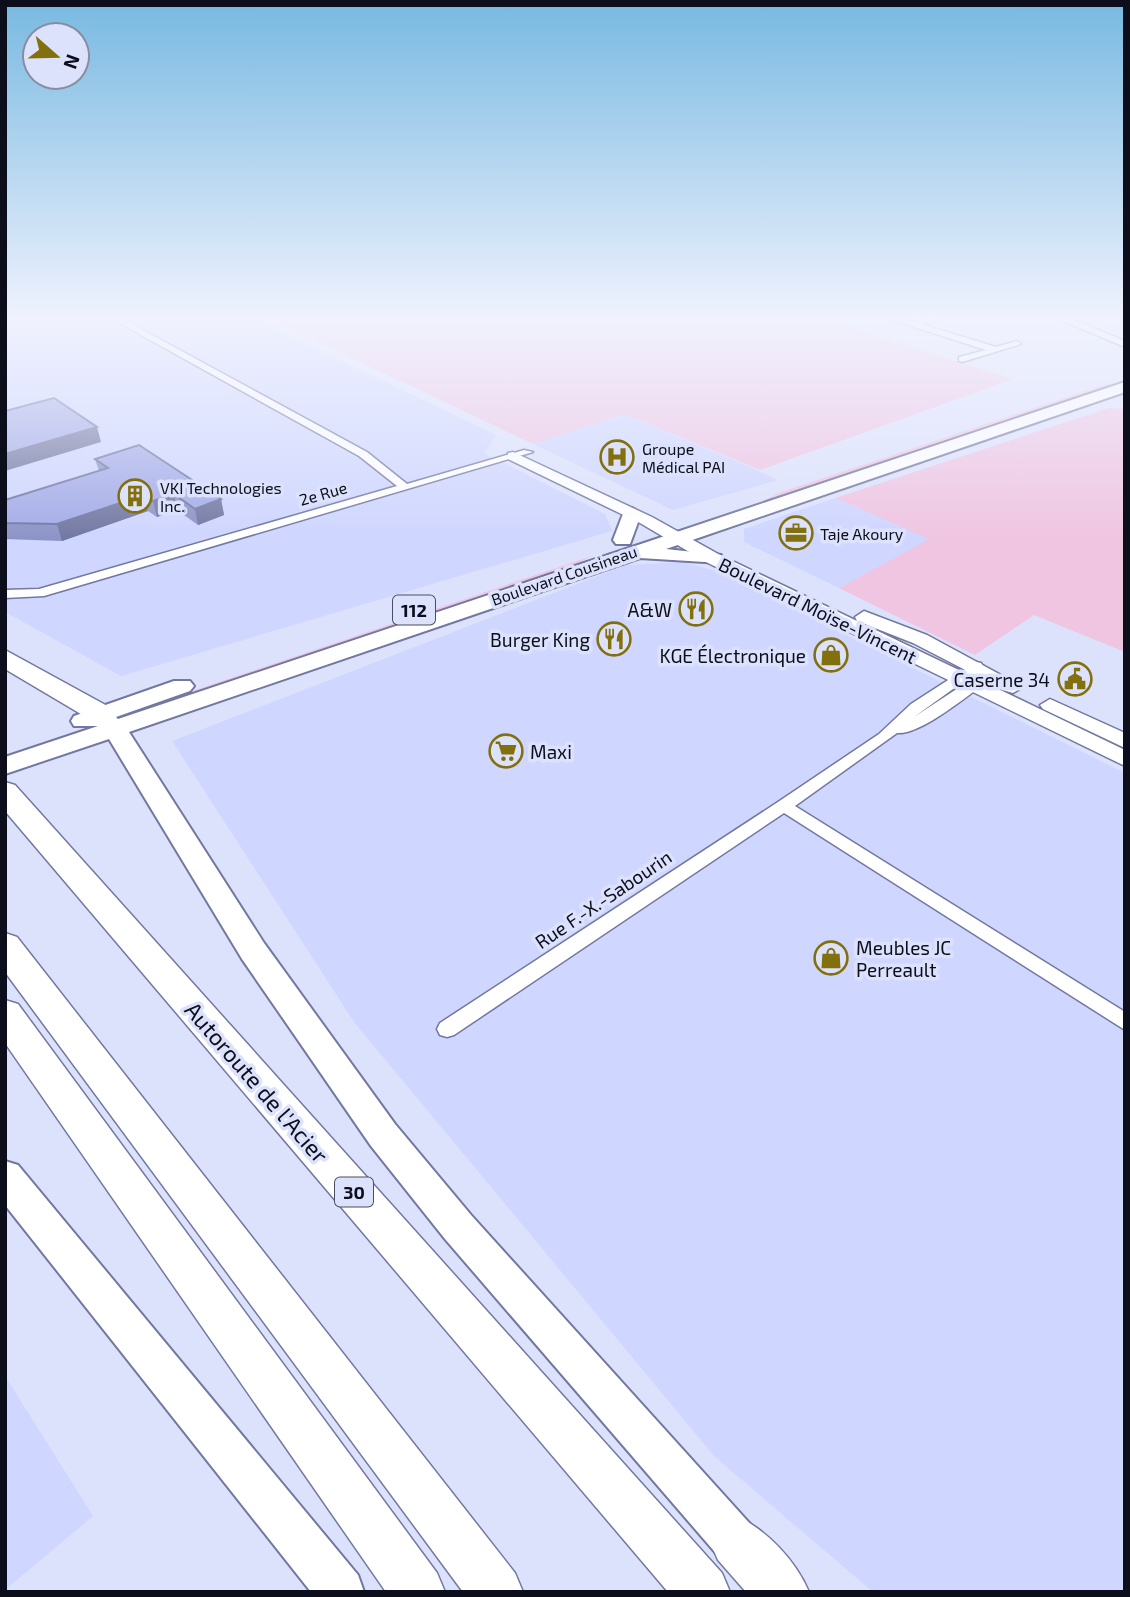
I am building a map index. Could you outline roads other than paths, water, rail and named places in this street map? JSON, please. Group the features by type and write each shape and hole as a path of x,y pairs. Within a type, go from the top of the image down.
{"highway":[{"path":"5,658 108,722"},
{"name":"Autoroute de l'Acier","path":"8,767 704,1592"},
{"path":"5,946 496,1592"},
{"path":"5,1014 418,1592"},
{"path":"736,1542 782,1592"}],"main road":[{"name":"Boulevard Cousineau","path":"8,767 108,722 1077,391"},
{"name":"Boulevard Cousineau","path":"675,530 736,518 1115,391"},
{"path":"632,514 628,546 719,554 736,518"},
{"path":"108,722 253,951 383,1135 450,1217 736,1542"},
{"path":"5,1177 341,1592"}],"street":[{"path":"247,391 358,451 403,486"},
{"name":"2e Rue","path":"5,594 40,593 521,454"},
{"name":"Boulevard Moïse-Vincent","path":"521,454 632,514 675,530"},
{"name":"Boulevard Moïse-Vincent","path":"521,454 719,554 974,676 1125,741"},
{"name":"Boulevard Moïse-Vincent","path":"974,676 1125,759"},
{"name":"Rue F.-X.-Sabourin","path":"447,1029 884,737 929,715 974,676"},
{"path":"784,806 1125,1021"},
{"path":"736,1542 796,1592"}],"place":[{"name":"Groupe Médical PAI","path":"617,457"},
{"name":"VKI Technologies Inc.","path":"135,496"},
{"name":"Taje Akoury","path":"796,533"},
{"name":"A&W","path":"696,609"},
{"name":"Burger King","path":"614,639"},
{"name":"KGE Électronique","path":"831,655"},
{"name":"Caserne 34","path":"1075,679"},
{"name":"Maxi","path":"506,751"},
{"name":"Meubles JC Perreault","path":"831,958"}]}
